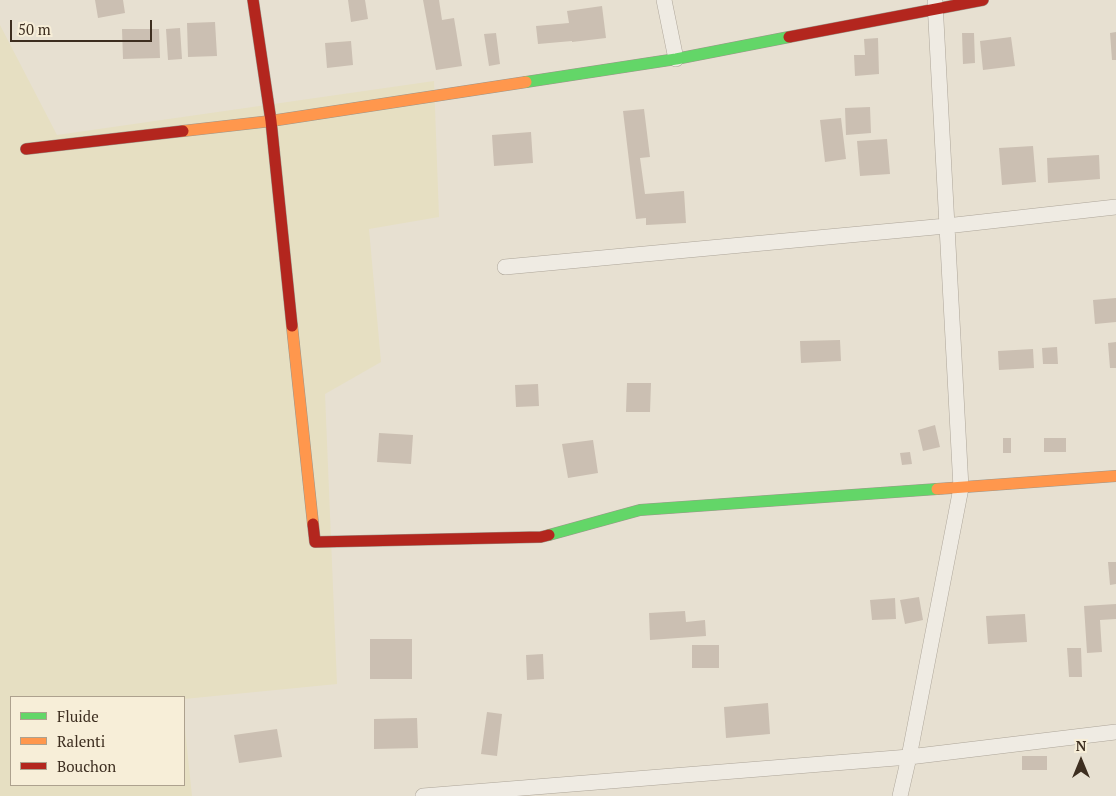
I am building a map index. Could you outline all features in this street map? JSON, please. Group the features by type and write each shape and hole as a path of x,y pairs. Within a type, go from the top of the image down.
{"street":[{"path":"253,0 271,121 315,542 540,537 640,510 1116,476"},
{"path":"664,0 676,59"},
{"path":"26,149 271,121 676,59 936,4 983,0"},
{"path":"900,796 961,488 936,4"},
{"path":"505,267 946,226 1116,207"},
{"path":"423,796 909,757 1116,732"}],"shaded area":[{"path":"0,25 57,135 434,81 439,217 369,229 381,362 325,394 337,684 185,699 185,696 10,696 10,786 185,786 185,730 192,796 0,796"}],"building":[{"path":"95,0 123,0 125,13 98,18"},
{"path":"348,0 365,0 368,19 351,22"},
{"path":"423,0 439,0 442,20 454,18 462,66 436,70"},
{"path":"602,6 606,38 538,44 536,26 569,23 567,11"},
{"path":"215,22 217,56 188,57 187,23"},
{"path":"180,28 182,59 168,60 166,29"},
{"path":"122,29 159,29 160,58 123,59"},
{"path":"1116,32 1116,60 1112,60 1110,33"},
{"path":"496,33 500,64 489,66 484,34"},
{"path":"962,33 974,33 975,63 963,64"},
{"path":"1011,37 1015,66 983,70 980,41"},
{"path":"878,38 879,74 855,76 854,55 865,55 864,39"},
{"path":"351,41 353,65 327,68 325,43"},
{"path":"870,107 871,133 846,135 845,108"},
{"path":"644,109 650,157 640,158 645,194 684,191 686,223 646,225 646,218 636,219 623,111"},
{"path":"841,118 846,159 825,162 820,120"},
{"path":"531,132 533,163 494,166 492,135"},
{"path":"887,139 890,174 860,176 857,141"},
{"path":"1033,146 1036,182 1002,185 999,148"},
{"path":"1099,155 1100,179 1048,183 1047,158"},
{"path":"1116,298 1116,322 1095,324 1093,300"},
{"path":"840,340 841,361 801,363 800,341"},
{"path":"1116,342 1116,368 1110,368 1108,343"},
{"path":"1057,347 1058,364 1043,364 1042,348"},
{"path":"1033,349 1034,368 999,370 998,351"},
{"path":"627,383 651,383 650,412 626,412"},
{"path":"538,384 539,406 516,407 515,385"},
{"path":"935,425 940,447 923,451 918,430"},
{"path":"379,433 413,435 411,464 377,462"},
{"path":"1003,438 1011,438 1011,453 1003,453"},
{"path":"1044,438 1066,438 1066,452 1044,452"},
{"path":"593,440 598,473 568,478 562,444"},
{"path":"910,452 912,464 902,465 900,453"},
{"path":"1108,562 1116,562 1116,584 1110,585"},
{"path":"919,597 923,620 905,624 900,600"},
{"path":"895,598 896,619 872,620 870,600"},
{"path":"1116,604 1116,619 1100,620 1102,652 1087,653 1084,606"},
{"path":"685,611 686,622 705,620 706,636 650,640 649,613"},
{"path":"1025,614 1027,642 988,644 986,616"},
{"path":"370,639 412,639 412,679 370,679"},
{"path":"692,645 719,645 719,668 692,668"},
{"path":"1067,648 1081,648 1082,677 1069,677"},
{"path":"543,654 544,679 527,680 526,655"},
{"path":"768,703 770,734 726,738 724,707"},
{"path":"487,712 502,714 497,756 481,754"},
{"path":"417,718 418,748 374,749 374,719"},
{"path":"277,729 282,757 239,763 234,735"},
{"path":"1022,756 1047,756 1047,770 1022,770"}],"traffic: fast":[{"path":"526,82 676,59 789,37"},
{"path":"549,535 640,510 937,489"}],"traffic: slow":[{"path":"183,131 271,121 526,82"},
{"path":"292,326 313,524"},
{"path":"937,489 1116,476"}],"traffic: jam":[{"path":"253,0 271,121 292,326"},
{"path":"789,37 983,0"},
{"path":"26,149 183,131"},
{"path":"313,524 315,542 541,537 549,535"}]}
